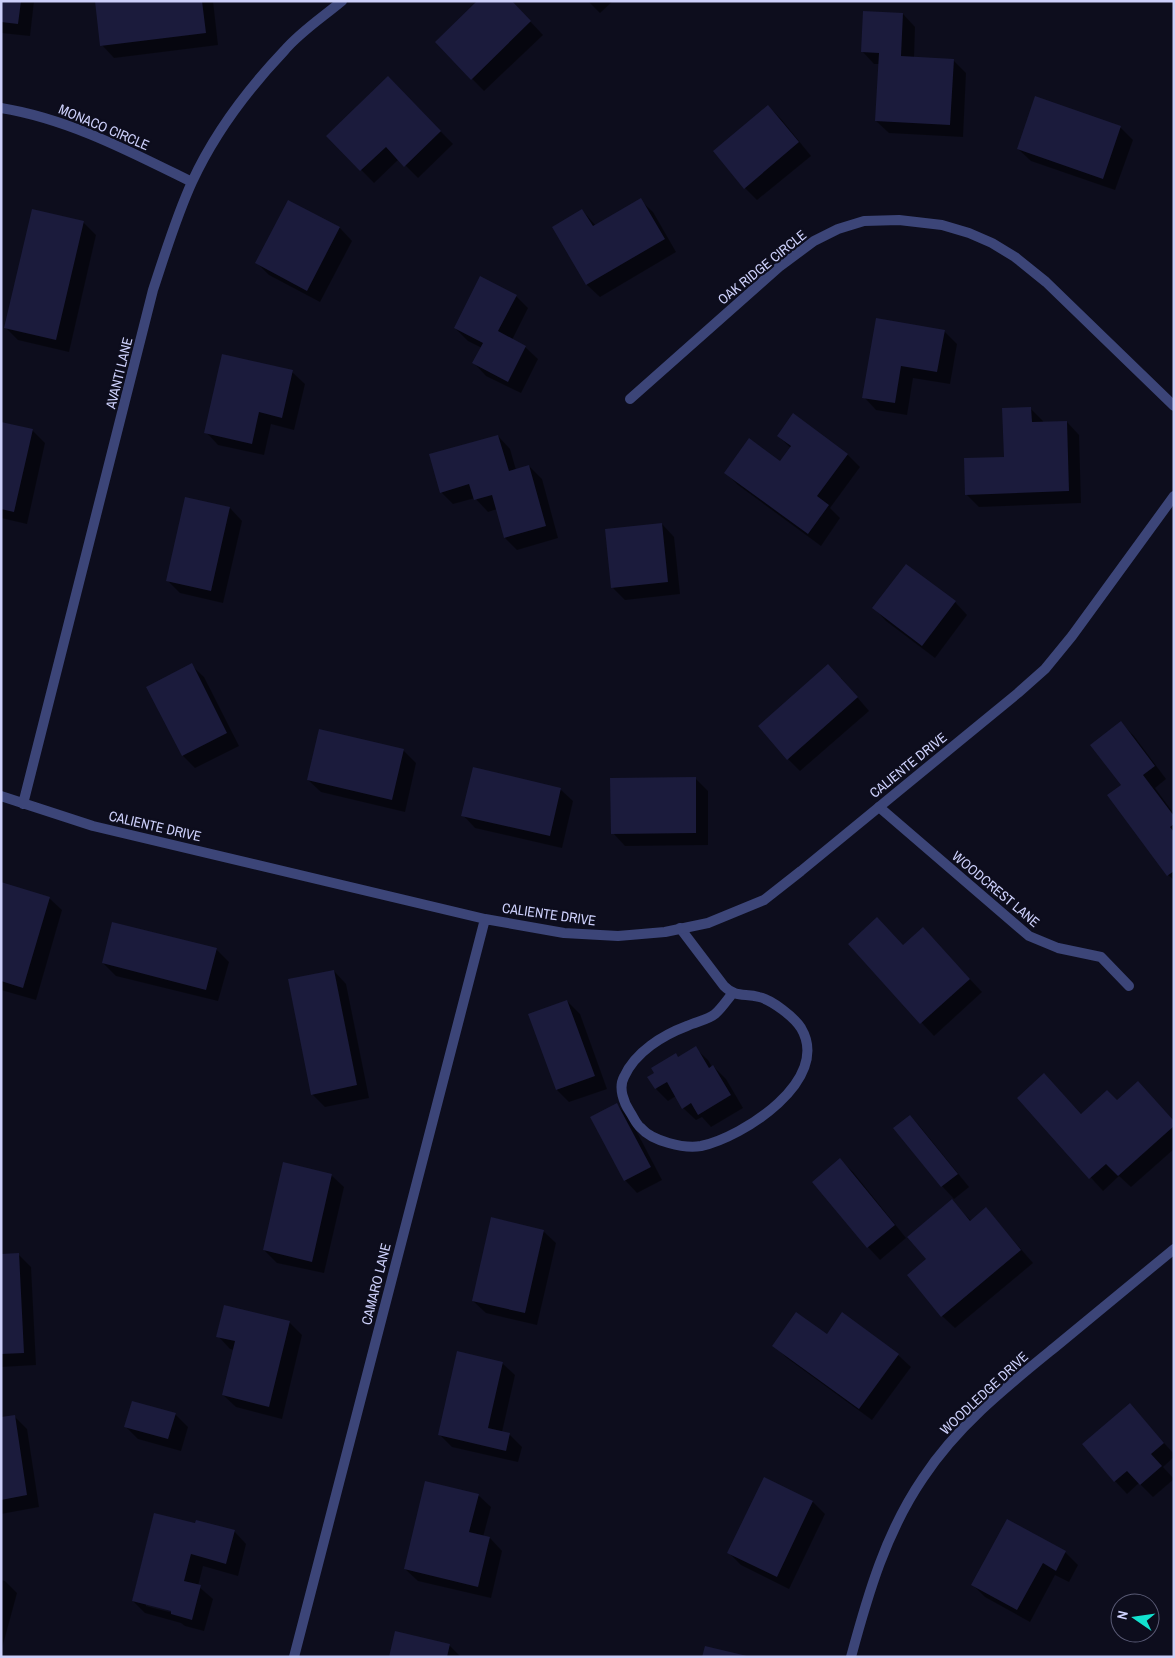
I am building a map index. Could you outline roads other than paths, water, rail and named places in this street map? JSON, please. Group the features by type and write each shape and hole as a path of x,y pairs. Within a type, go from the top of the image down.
{"street":[{"name":"AVANTI LANE","path":"22,804 154,290 192,182 215,139 245,97 284,50 342,1"},
{"name":"MONACO CIRCLE","path":"1,108 24,112 59,122 107,141 192,182"},
{"name":"OAK RIDGE CIRCLE","path":"630,398 779,267 814,241 838,229 864,221 899,220 942,225 968,233 992,243 1015,257 1046,282 1174,406"},
{"name":"CALIENTE DRIVE","path":"1,796 93,826 484,919 564,933 609,936 665,932 708,922 764,900 802,871 1045,669 1072,636 1174,496"},
{"name":"WOODCREST LANE","path":"879,807 1029,936 1058,948 1101,957 1129,986"},
{"name":"CAMARO LANE","path":"294,1657 484,919"},
{"path":"680,928 732,994 762,997 787,1013 801,1028 808,1046 806,1063 796,1085 763,1117 723,1138 699,1146 677,1145 652,1137 640,1128 626,1106 622,1091 623,1078 634,1059 669,1032 714,1015 732,994"},
{"name":"WOODLEDGE DRIVE","path":"851,1657 864,1609 883,1554 899,1520 922,1478 955,1436 1003,1390 1174,1249"}]}
